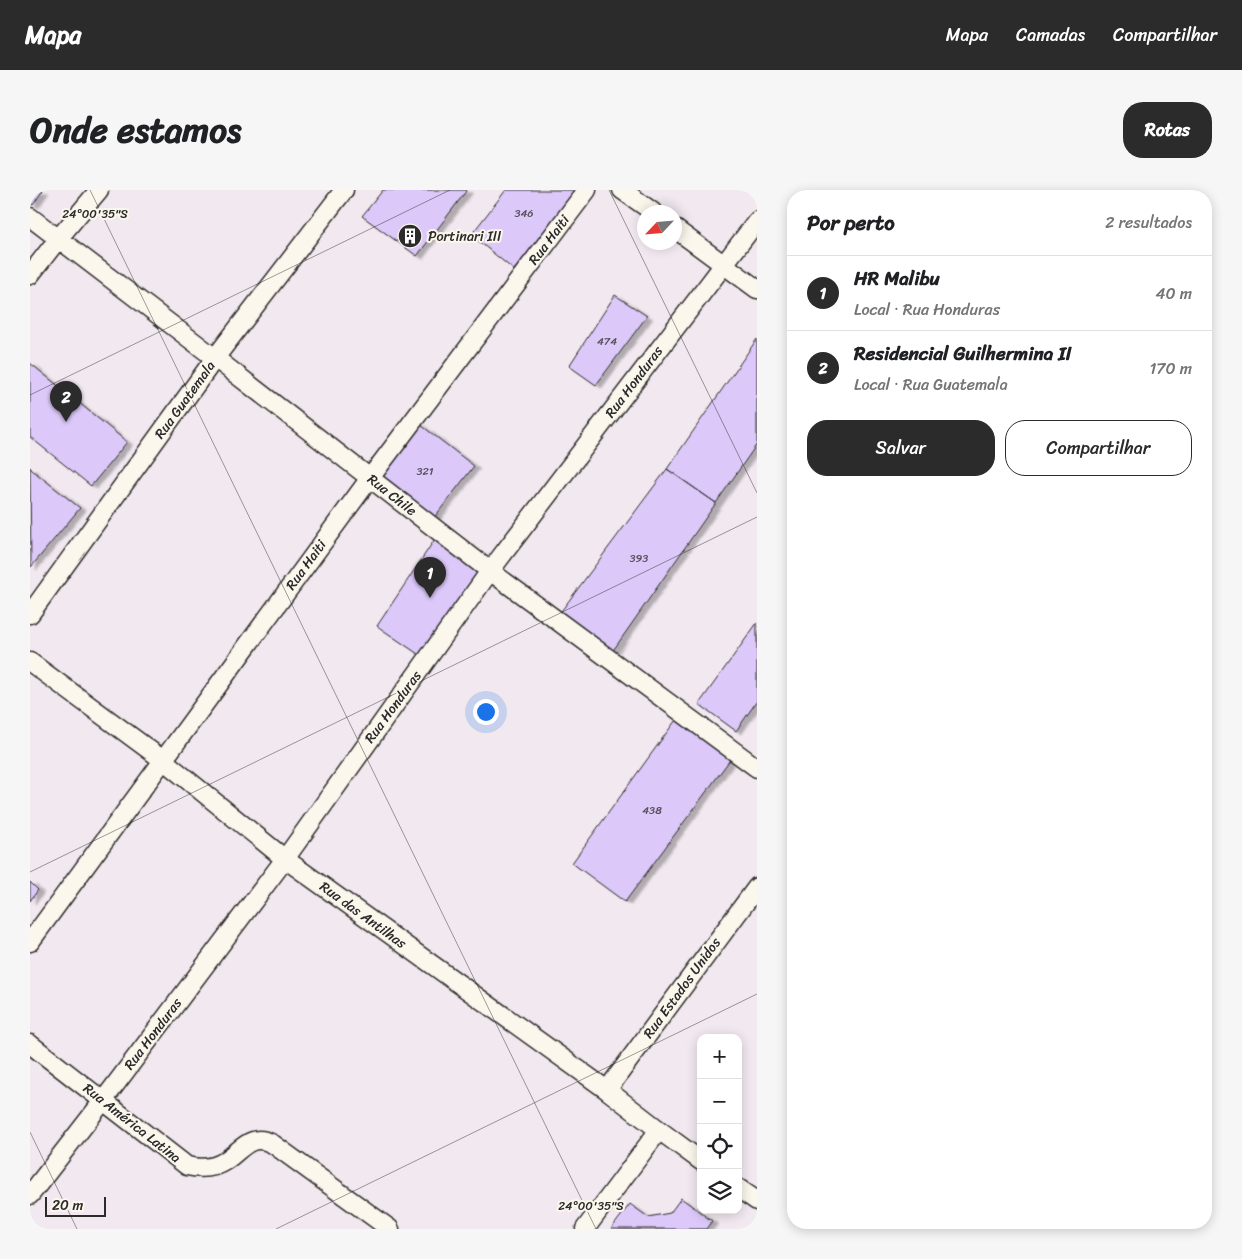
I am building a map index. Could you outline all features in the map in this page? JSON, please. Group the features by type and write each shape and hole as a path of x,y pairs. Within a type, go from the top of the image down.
{"street":[{"path":"30,275 99,190"},
{"name":"Rua Guatemala","path":"30,614 216,358 344,190"},
{"name":"Rua Haiti","path":"30,942 370,478 587,190"},
{"path":"622,190 643,205"},
{"name":"Rua Chile","path":"30,217 216,358 490,572 757,768"},
{"name":"Rua Honduras","path":"30,1195 285,859 490,572 757,221"},
{"path":"682,234 757,289"},
{"name":"Rua das Antilhas","path":"30,662 163,760 285,859 607,1090 697,1158"},
{"name":"Rua Estados Unidos","path":"607,1090 757,887"},
{"name":"Rua América Latina","path":"30,1044 187,1166 197,1168 216,1166 226,1161 245,1144 260,1140 267,1141 390,1229"},
{"path":"585,1229 659,1130"},
{"path":"742,1191 757,1202"}],"building":[{"path":"30,190 43,190 33,205 30,203"},
{"name":"Portinari III","path":"383,190 467,190 417,256 362,216"},
{"path":"506,190 577,190 514,270 471,235"},
{"path":"615,295 647,316 596,385 569,366"},
{"path":"757,339 757,444 716,503 667,469"},
{"path":"30,363 127,442 91,486 30,437"},
{"path":"417,422 474,466 433,519 376,475"},
{"path":"30,467 80,508 31,567"},
{"path":"667,469 716,503 612,652 559,614"},
{"path":"435,539 482,571 424,658 377,626"},
{"path":"757,623 757,701 736,731 699,704"},
{"path":"678,717 732,757 625,902 572,863"},
{"path":"30,882 38,890 30,901"},
{"path":"681,1198 697,1210 697,1214 703,1214 712,1221 706,1229 611,1229 630,1204 648,1217 670,1213"}],"place":[{"name":"Portinari III","path":"410,236"},
{"name":"Residencial Guilhermina II","path":"66,422"},
{"name":"HR Malibu","path":"430,598"}]}
